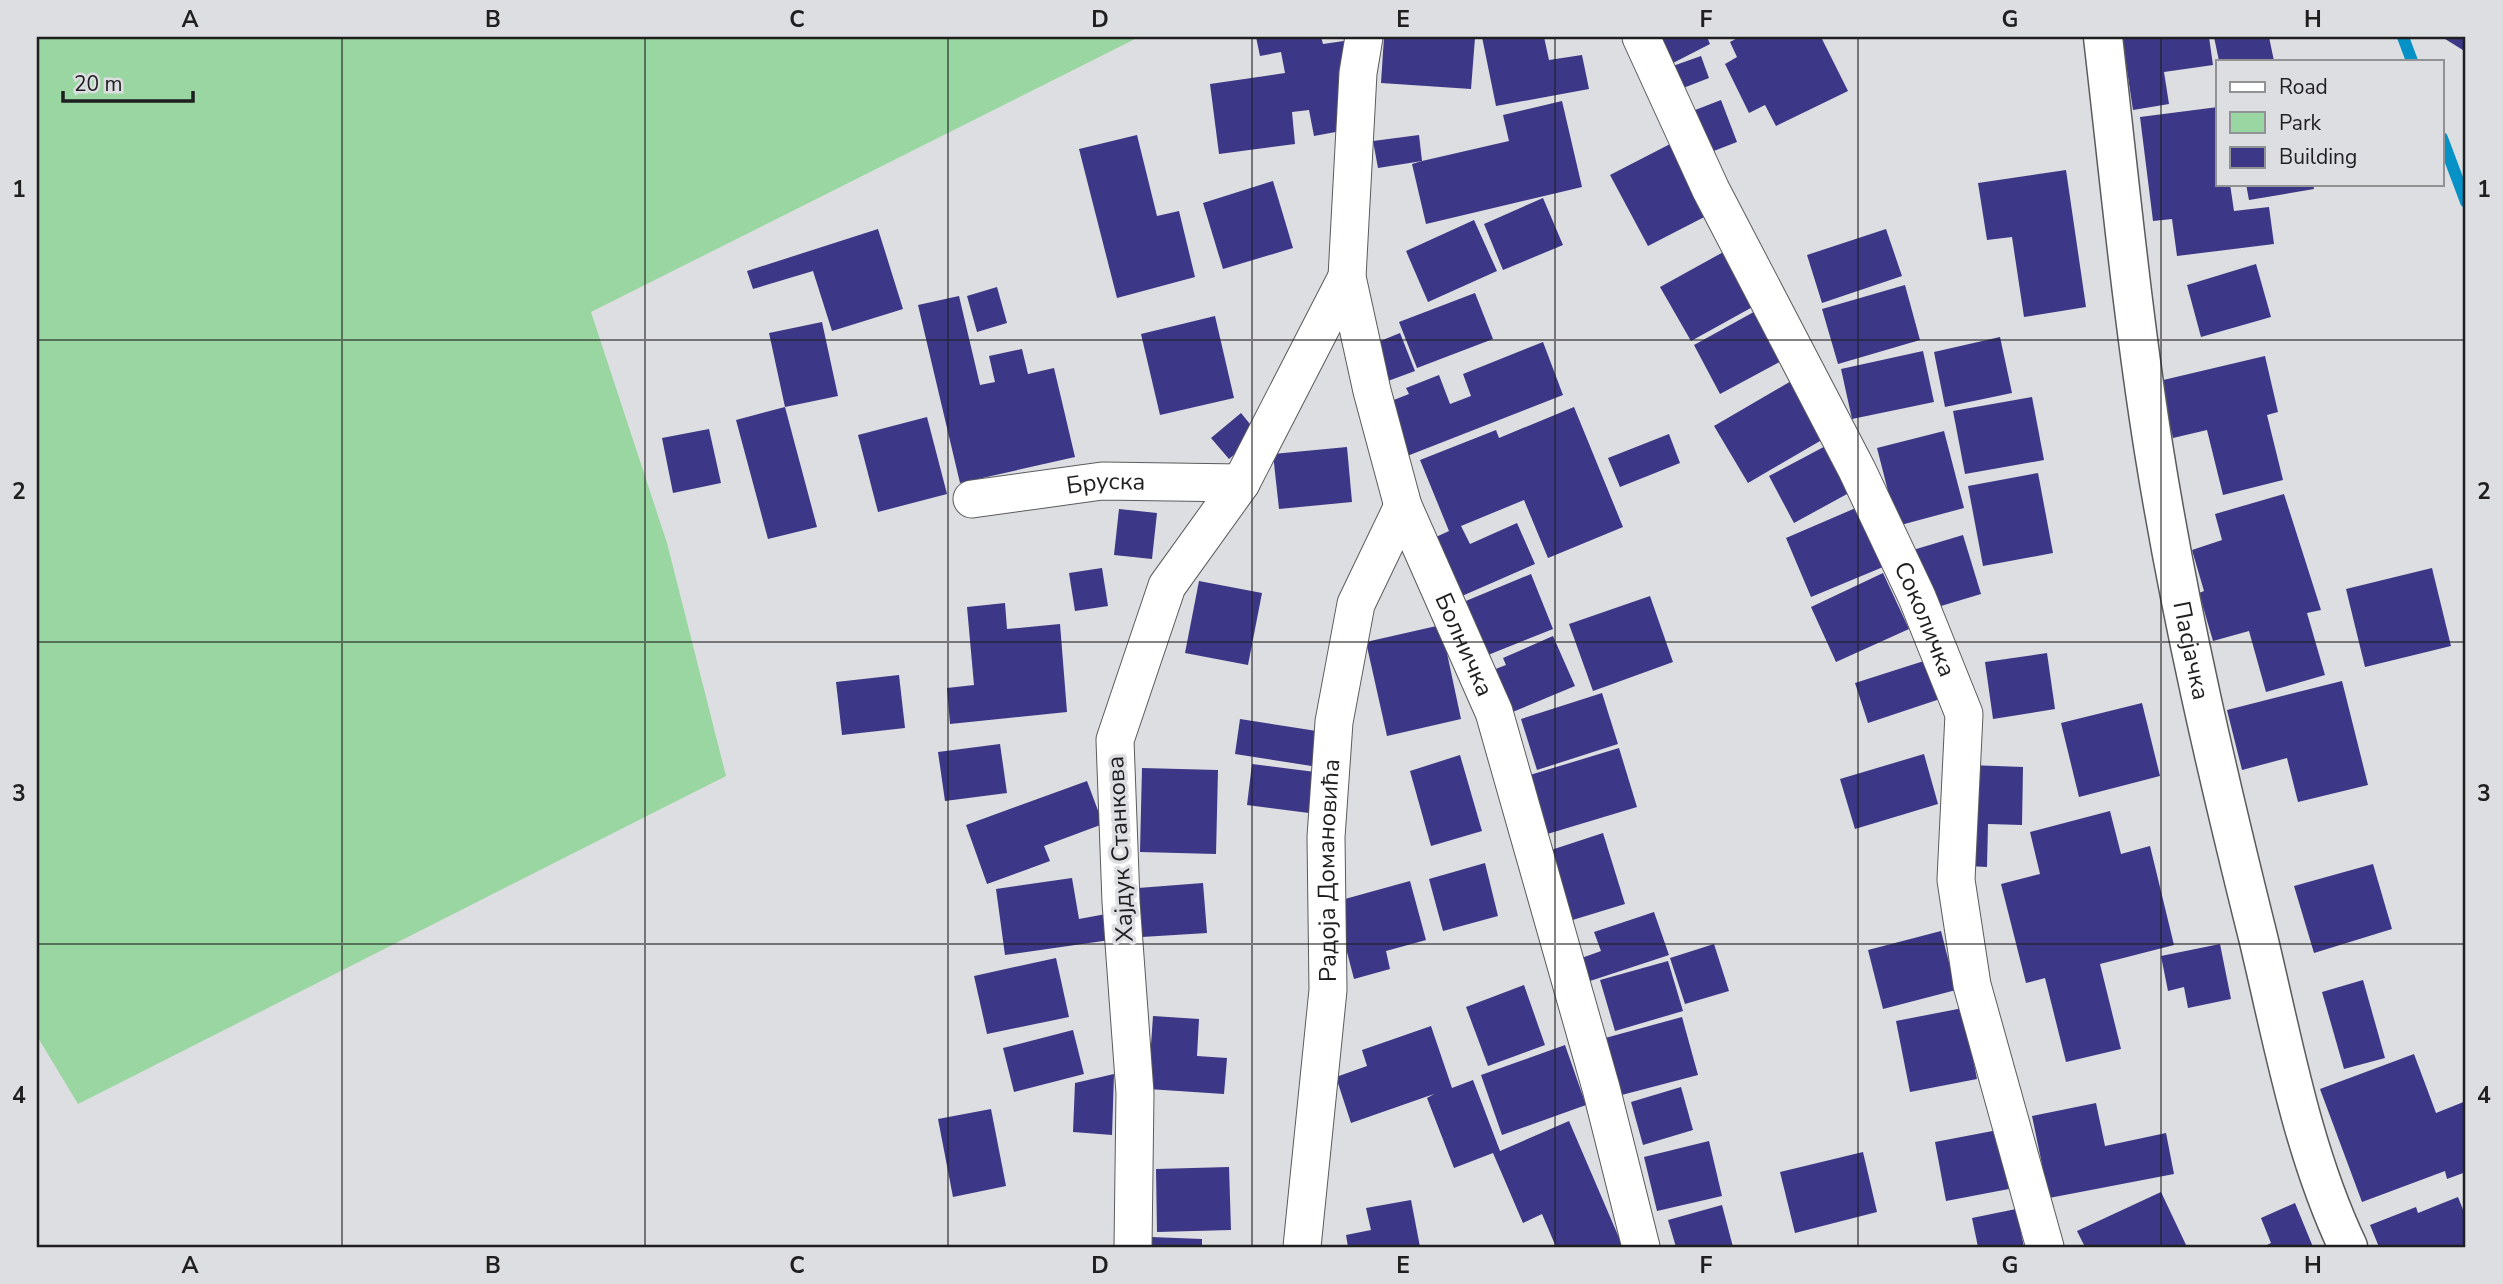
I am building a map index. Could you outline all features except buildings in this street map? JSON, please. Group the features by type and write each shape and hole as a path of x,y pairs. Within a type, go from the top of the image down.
{"main road":[{"name":"Пасјачка","path":"2104,37 2141,362 2173,559 2237,854 2301,1114 2319,1179 2348,1247"}],"street":[{"name":"Болничка","path":"1364,37 1358,73 1347,277 1372,391 1404,506 1494,712 1601,1088 1641,1247"},
{"name":"Соколичка","path":"1641,37 1711,190 1857,470 1917,597 1964,714 1956,880 1972,985 2045,1247"},
{"name":"Хајдук Станкова","path":"1133,1247 1135,1093 1121,902 1115,740 1167,586 1241,483 1347,277"},
{"name":"Бруска","path":"972,499 1102,481 1241,483"},
{"name":"Радоја Домановића","path":"1302,1247 1328,990 1326,837 1334,722 1356,604 1404,506"}],"green space":[{"path":"37,37 1139,37 591,312 667,543 726,776 78,1104 37,1036"}],"waterway":[{"path":"2403,37 2412,60"},
{"path":"2444,143 2466,202"}]}
